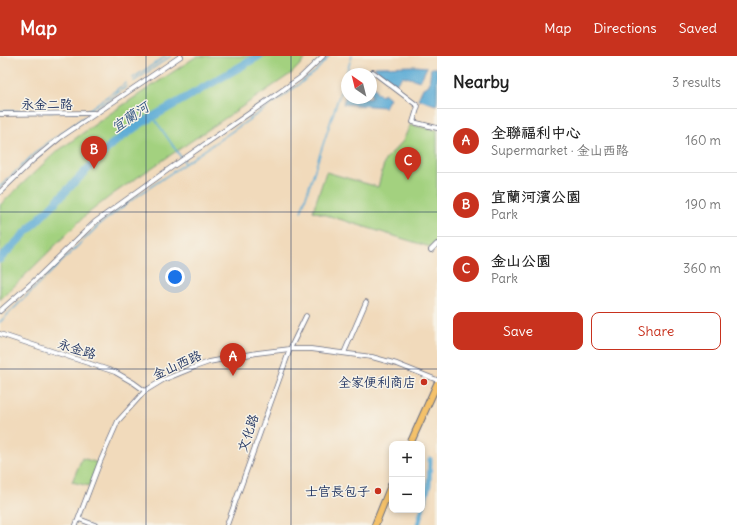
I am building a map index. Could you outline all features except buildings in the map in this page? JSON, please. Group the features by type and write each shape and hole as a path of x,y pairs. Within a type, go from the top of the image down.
{"main road":[{"path":"411,441 437,384"},
{"path":"375,525 389,491"}],"street":[{"path":"0,192 33,160 61,137 94,113 181,56"},
{"path":"0,311 34,281 95,222 300,78 323,56"},
{"path":"377,76 418,106 413,122 437,128"},
{"name":"永金二路","path":"0,114 94,113"},
{"path":"431,250 437,244"},
{"path":"344,353 366,302"},
{"name":"文化路","path":"227,525 290,349 306,316"},
{"name":"永金路","path":"0,334 115,372 145,391"},
{"name":"金山西路","path":"76,525 112,432 118,421 145,391 163,380 210,362 290,349 344,353 372,357 397,364 437,380"},
{"path":"79,519 95,525"}],"green space":[{"path":"197,56 308,56 292,73 113,194 86,215 0,300 0,205 55,153 111,113"},
{"path":"410,125 437,130 437,241 430,247 313,211 326,172 378,187 385,160 403,141"},
{"path":"82,458 98,463 89,486 72,482"}],"water":[{"path":"427,67 420,81 403,76 396,84 377,70 377,68 374,68"},
{"path":"431,68 437,68 436,105 418,99 423,88 429,85"},
{"path":"377,93 382,95 384,93 390,98 385,107 343,104 377,104"}],"waterway":[{"path":"133,78 166,56"},
{"path":"134,81 171,56"},
{"name":"宜蘭河","path":"0,259 111,145 140,124 259,56"},
{"path":"0,322 100,224 133,199 285,95 315,72 329,56"},
{"path":"301,212 352,56"},
{"path":"0,111 87,111 126,83"},
{"path":"94,110 127,86"},
{"path":"0,187 38,150 84,117"},
{"path":"153,117 185,163"},
{"path":"418,525 429,485 430,459"}],"place":[{"name":"宜蘭河濱公園","path":"94,169"},
{"name":"金山公園","path":"408,180"},
{"name":"全聯福利中心","path":"233,376"},
{"name":"全家便利商店","path":"424,382"},
{"name":"士官長包子","path":"378,491"}]}
